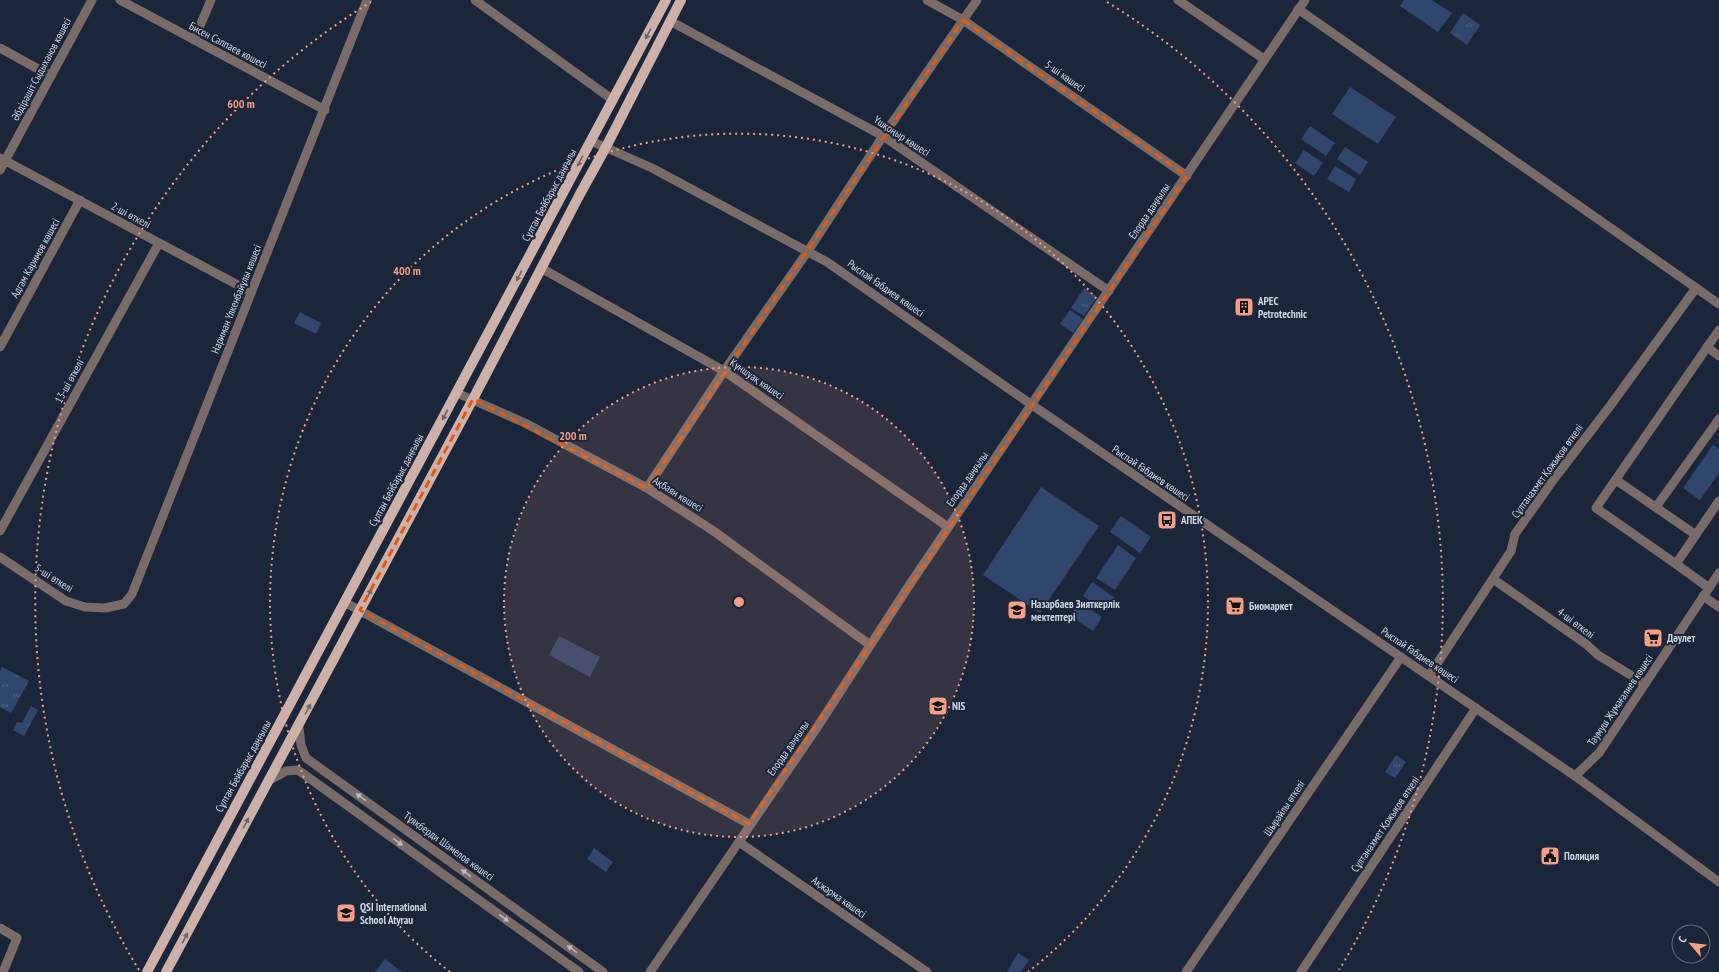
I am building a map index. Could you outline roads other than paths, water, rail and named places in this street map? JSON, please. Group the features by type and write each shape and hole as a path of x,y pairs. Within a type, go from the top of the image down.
{"main road":[{"name":"Сұлтан Бейбарыс даңғылы","path":"147,972 346,603 666,0"},
{"path":"166,972 299,728 606,147 681,0"}],"street":[{"name":"Әбдірәшіт Сыдыханов көшесі","path":"0,170 3,159 51,76 92,0"},
{"name":"Бисен Саппаев көшесі","path":"120,0 325,110"},
{"path":"194,40 211,0"},
{"name":"Нариман Үлкенбайұлы көшесі","path":"124,604 132,594 251,292 325,110 367,0"},
{"path":"475,0 613,100"},
{"name":"5-ші көшесі","path":"927,0 963,20 1187,176"},
{"path":"647,488 724,371 808,251 883,136 977,0"},
{"path":"1178,0 1264,59"},
{"name":"Елорда даңғылы","path":"650,972 816,729 948,527 1032,406 1305,0"},
{"path":"1298,9 1719,304"},
{"name":"Үшқоңыр көшесі","path":"670,21 883,136 1081,271 1109,292"},
{"path":"0,48 51,76"},
{"name":"Рыспай Ғабдиев көшесі","path":"591,141 652,168 827,262 1032,406 1575,776 1719,882"},
{"name":"2-ші өткелі","path":"3,159 251,292"},
{"name":"Адгам Каримов көшесі","path":"0,347 80,200"},
{"name":"13-ші өткелі","path":"0,531 159,243"},
{"name":"Күншуақ көшесі","path":"541,268 724,371 948,527"},
{"name":"Сұлтанахмет Қожықов өткелі","path":"1429,676 1511,551 1515,534 1549,485 1610,406 1696,288"},
{"path":"1719,330 1596,508 1676,564 1706,592 1719,607"},
{"path":"1707,348 1719,356"},
{"name":"Ақбаян көшесі","path":"457,392 526,423 647,488 715,532 870,645"},
{"path":"1656,507 1719,418"},
{"path":"1616,480 1696,535"},
{"path":"1676,564 1719,501"},
{"name":"5-ші өткелі","path":"0,557 66,601 85,607 105,608 124,604"},
{"name":"Таумуш Жұмағалиев көшесі","path":"1575,776 1599,753 1719,573"},
{"name":"4-ші өткелі","path":"1493,579 1586,644 1598,656 1645,684"},
{"path":"346,603 750,824"},
{"name":"Шырайлы өткелі","path":"1186,972 1401,657"},
{"name":"Сұлтанахмет Қожықов өткелі","path":"1301,972 1476,708"},
{"name":"Тұяқберди Шамелов көшесі","path":"299,728 301,745 306,758 603,972"},
{"path":"270,780 286,771 298,770 579,972"},
{"name":"Ақжарма көшесі","path":"739,842 927,972"},
{"path":"0,928 17,938 3,972"}],"place":[{"name":"APEC Petrotechnic","path":"1244,307"},
{"name":"АПЕК","path":"1167,520"},
{"name":"Биомаркет","path":"1235,606"},
{"name":"Назарбаев Зияткерлік мектептері","path":"1017,610"},
{"name":"Дәулет","path":"1653,638"},
{"name":"NIS","path":"938,706"},
{"name":"Полиция","path":"1550,856"},
{"name":"QSI International School Atyrau","path":"346,913"}]}
